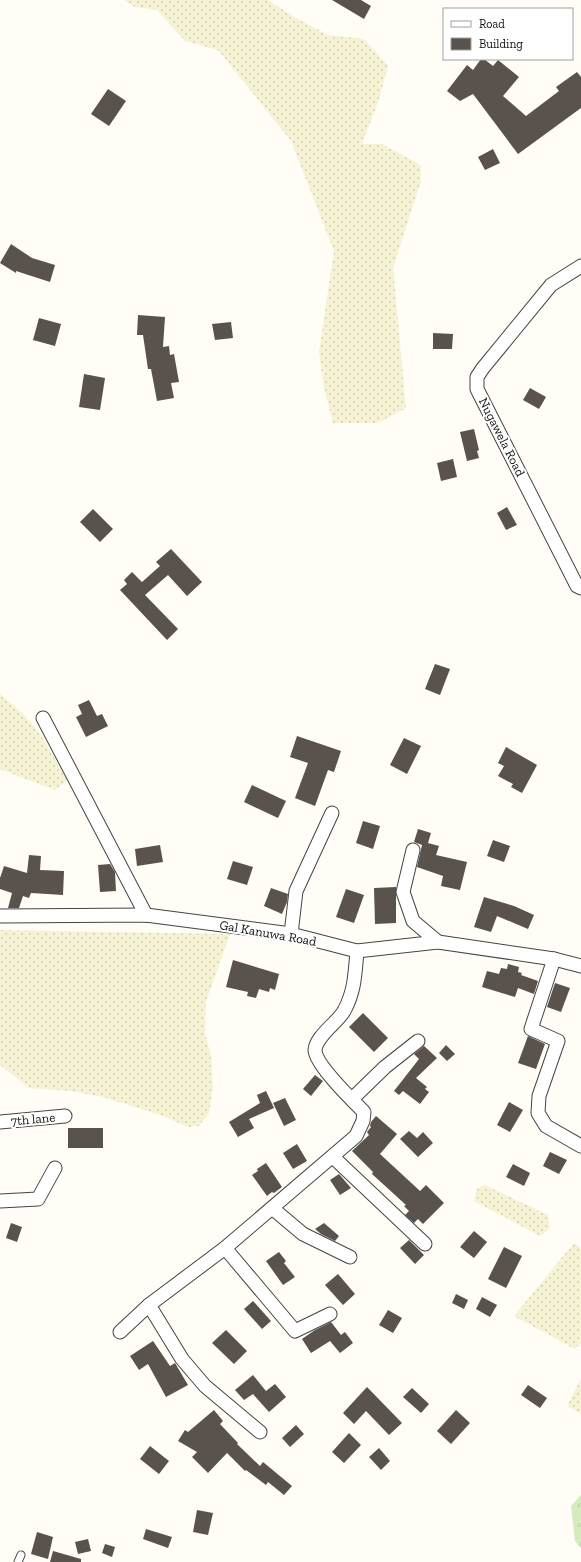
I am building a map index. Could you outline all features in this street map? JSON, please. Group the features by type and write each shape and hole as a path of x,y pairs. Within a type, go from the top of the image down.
{"street":[{"name":"Nugawela Road","path":"581,266 551,285 483,368 477,377 477,389 577,586 581,588"},
{"path":"43,718 146,915"},
{"path":"291,934 296,891 332,813"},
{"path":"413,850 403,892 413,921 438,942"},
{"name":"Gal Kanuwa Road","path":"0,916 146,915 291,934 357,951 438,942 554,960 581,966"},
{"path":"120,1332 149,1305 225,1248 356,1136 363,1121 364,1112 320,1063 315,1050 318,1040 344,1012 354,987 357,951"},
{"path":"554,960 530,1029 558,1041 539,1096 538,1113 546,1126 581,1146"},
{"path":"352,1099 385,1067 418,1041"},
{"name":"7th lane","path":"0,1122 65,1116"},
{"path":"332,1157 425,1244"},
{"path":"0,1201 38,1199 55,1168"},
{"path":"272,1208 303,1234 350,1257"},
{"path":"225,1248 295,1331 330,1314"},
{"path":"149,1305 182,1359 205,1386 260,1432"}],"lane":[{"path":"18,1562 21,1555"}],"shaded area":[{"path":"124,0 268,0 296,18 328,35 364,39 388,66 378,102 362,144 382,144 421,165 421,181 393,268 406,408 378,423 333,423 324,388 319,351 334,251 291,141 218,50 185,41 157,10 135,7"},
{"path":"0,694 24,715 40,733 67,780 55,790 0,769"},
{"path":"0,930 230,934 206,1002 205,1033 211,1056 213,1087 209,1113 199,1126 188,1127 163,1116 103,1097 71,1091 29,1088 0,1065"},
{"path":"485,1185 548,1215 550,1229 540,1236 474,1201 477,1189"},
{"path":"574,1243 581,1248 581,1343 575,1349 514,1316"},
{"path":"581,1379 581,1414 567,1406"}],"green space":[{"path":"581,1495 581,1548 575,1541 571,1506"}],"building":[{"path":"332,0 361,0 371,6 364,19"},
{"path":"480,60 485,60 493,66 498,60 519,77 503,96 526,116 559,91 556,87 577,72 581,77 581,108 518,154 473,94 460,101 447,91 467,65 473,70"},
{"path":"108,89 126,101 109,126 91,114"},
{"path":"493,149 500,163 485,170 478,157"},
{"path":"11,244 32,258 55,265 50,282 16,271 16,273 0,263"},
{"path":"138,315 165,317 163,347 169,346 170,355 174,354 179,382 171,383 174,398 157,401 151,369 148,369 143,335 137,335"},
{"path":"39,318 61,324 55,346 33,340"},
{"path":"231,322 233,338 215,340 212,324"},
{"path":"433,333 453,334 452,349 433,349"},
{"path":"84,374 105,378 100,410 79,407"},
{"path":"530,388 546,397 539,409 523,400"},
{"path":"474,429 479,450 477,451 479,458 467,461 460,432"},
{"path":"453,459 457,477 441,481 437,463"},
{"path":"507,507 517,525 506,530 497,513"},
{"path":"93,509 113,529 100,542 80,522"},
{"path":"171,549 202,582 187,596 168,575 145,595 178,629 167,640 120,590 127,584 124,580 132,572 142,582 160,566 156,562"},
{"path":"435,664 450,669 440,695 425,689"},
{"path":"89,700 97,716 102,714 108,726 86,737 76,717 82,714 78,705"},
{"path":"297,736 341,751 334,772 328,770 315,806 295,798 308,763 290,757"},
{"path":"404,738 421,746 407,774 390,765"},
{"path":"506,747 537,765 522,793 511,787 513,784 498,776 504,766 498,763"},
{"path":"252,785 286,801 278,818 244,802"},
{"path":"363,821 380,826 373,849 356,843"},
{"path":"418,829 431,833 428,843 439,846 436,855 467,862 460,890 441,886 443,876 417,867 422,845 414,842"},
{"path":"493,840 510,846 504,862 487,856"},
{"path":"160,845 163,862 137,866 135,849"},
{"path":"29,855 41,856 40,870 64,871 63,895 31,893 29,898 23,896 19,908 8,908 12,893 0,889 0,878 4,866 27,873"},
{"path":"233,861 253,867 247,885 227,879"},
{"path":"110,864 115,872 116,891 100,892 98,865"},
{"path":"396,887 396,923 375,924 374,888"},
{"path":"271,888 288,894 287,902 282,914 264,906"},
{"path":"346,889 364,895 354,923 336,917"},
{"path":"484,897 514,906 534,915 528,929 497,916 491,932 474,927"},
{"path":"233,960 279,974 275,990 270,988 269,992 259,989 256,998 247,996 248,992 226,987"},
{"path":"508,964 519,967 518,972 522,973 521,975 538,981 534,994 518,988 515,997 482,987 487,971 499,974 501,968 507,969"},
{"path":"555,983 570,988 561,1012 547,1007"},
{"path":"363,1013 388,1038 374,1052 349,1027"},
{"path":"528,1036 545,1044 536,1069 518,1063"},
{"path":"446,1045 455,1054 447,1061 439,1053"},
{"path":"424,1046 437,1058 416,1078 427,1087 425,1089 429,1092 420,1104 403,1091 399,1095 394,1091 419,1059 414,1054"},
{"path":"315,1075 323,1081 311,1096 303,1089"},
{"path":"266,1091 274,1108 249,1119 254,1128 238,1137 229,1122 260,1103 257,1095"},
{"path":"285,1098 296,1120 284,1126 273,1103"},
{"path":"509,1102 523,1110 510,1132 497,1125"},
{"path":"376,1116 397,1134 380,1154 420,1191 426,1185 444,1203 423,1224 418,1219 414,1223 405,1215 409,1211 404,1206 406,1205 372,1174 373,1172 352,1151 369,1135 367,1132 371,1127 371,1122"},
{"path":"68,1128 103,1128 103,1148 68,1148"},
{"path":"409,1131 417,1138 423,1132 433,1143 418,1157 400,1139"},
{"path":"297,1144 307,1161 293,1169 283,1153"},
{"path":"550,1152 567,1160 559,1174 543,1166"},
{"path":"266,1163 282,1187 267,1196 252,1175 258,1171 257,1169"},
{"path":"513,1164 530,1173 524,1186 506,1177"},
{"path":"339,1174 351,1188 340,1195 330,1180"},
{"path":"11,1223 22,1227 17,1242 6,1238"},
{"path":"324,1223 339,1236 335,1241 321,1234 315,1229"},
{"path":"474,1231 487,1242 474,1258 460,1247"},
{"path":"409,1240 424,1255 415,1264 400,1248"},
{"path":"504,1247 522,1256 506,1288 488,1279"},
{"path":"279,1252 286,1261 284,1263 295,1277 283,1285 266,1261"},
{"path":"338,1274 355,1294 343,1305 325,1285"},
{"path":"456,1294 468,1300 464,1309 452,1303"},
{"path":"482,1297 497,1305 490,1317 476,1309"},
{"path":"253,1301 271,1321 262,1329 244,1309"},
{"path":"388,1310 402,1318 393,1333 379,1325"},
{"path":"331,1322 341,1335 345,1332 353,1343 340,1353 330,1341 311,1353 302,1339"},
{"path":"226,1330 247,1351 234,1364 212,1343"},
{"path":"153,1341 170,1366 175,1363 188,1385 166,1397 148,1364 139,1370 130,1356"},
{"path":"253,1375 266,1391 275,1384 286,1397 269,1412 253,1394 244,1400 235,1390"},
{"path":"528,1385 547,1398 540,1408 521,1395"},
{"path":"367,1387 402,1423 389,1435 366,1411 354,1424 343,1413"},
{"path":"412,1388 429,1404 421,1413 403,1397"},
{"path":"214,1410 223,1421 220,1424 238,1443 237,1444 260,1466 263,1462 292,1486 284,1495 268,1482 266,1485 246,1470 245,1471 227,1453 208,1473 192,1457 197,1452 178,1441 185,1430 188,1432"},
{"path":"456,1410 470,1423 451,1444 437,1431"},
{"path":"296,1425 304,1434 290,1447 282,1438"},
{"path":"349,1433 361,1445 344,1463 332,1452"},
{"path":"150,1446 169,1461 159,1474 140,1459"},
{"path":"379,1448 390,1461 381,1470 369,1457"},
{"path":"197,1510 213,1513 208,1535 193,1532"},
{"path":"146,1529 172,1537 168,1548 143,1539"},
{"path":"37,1532 53,1537 48,1559 31,1554"},
{"path":"88,1539 91,1551 78,1554 75,1542"},
{"path":"105,1544 115,1547 112,1557 102,1553"},
{"path":"53,1551 81,1559 81,1562 50,1562"}]}
